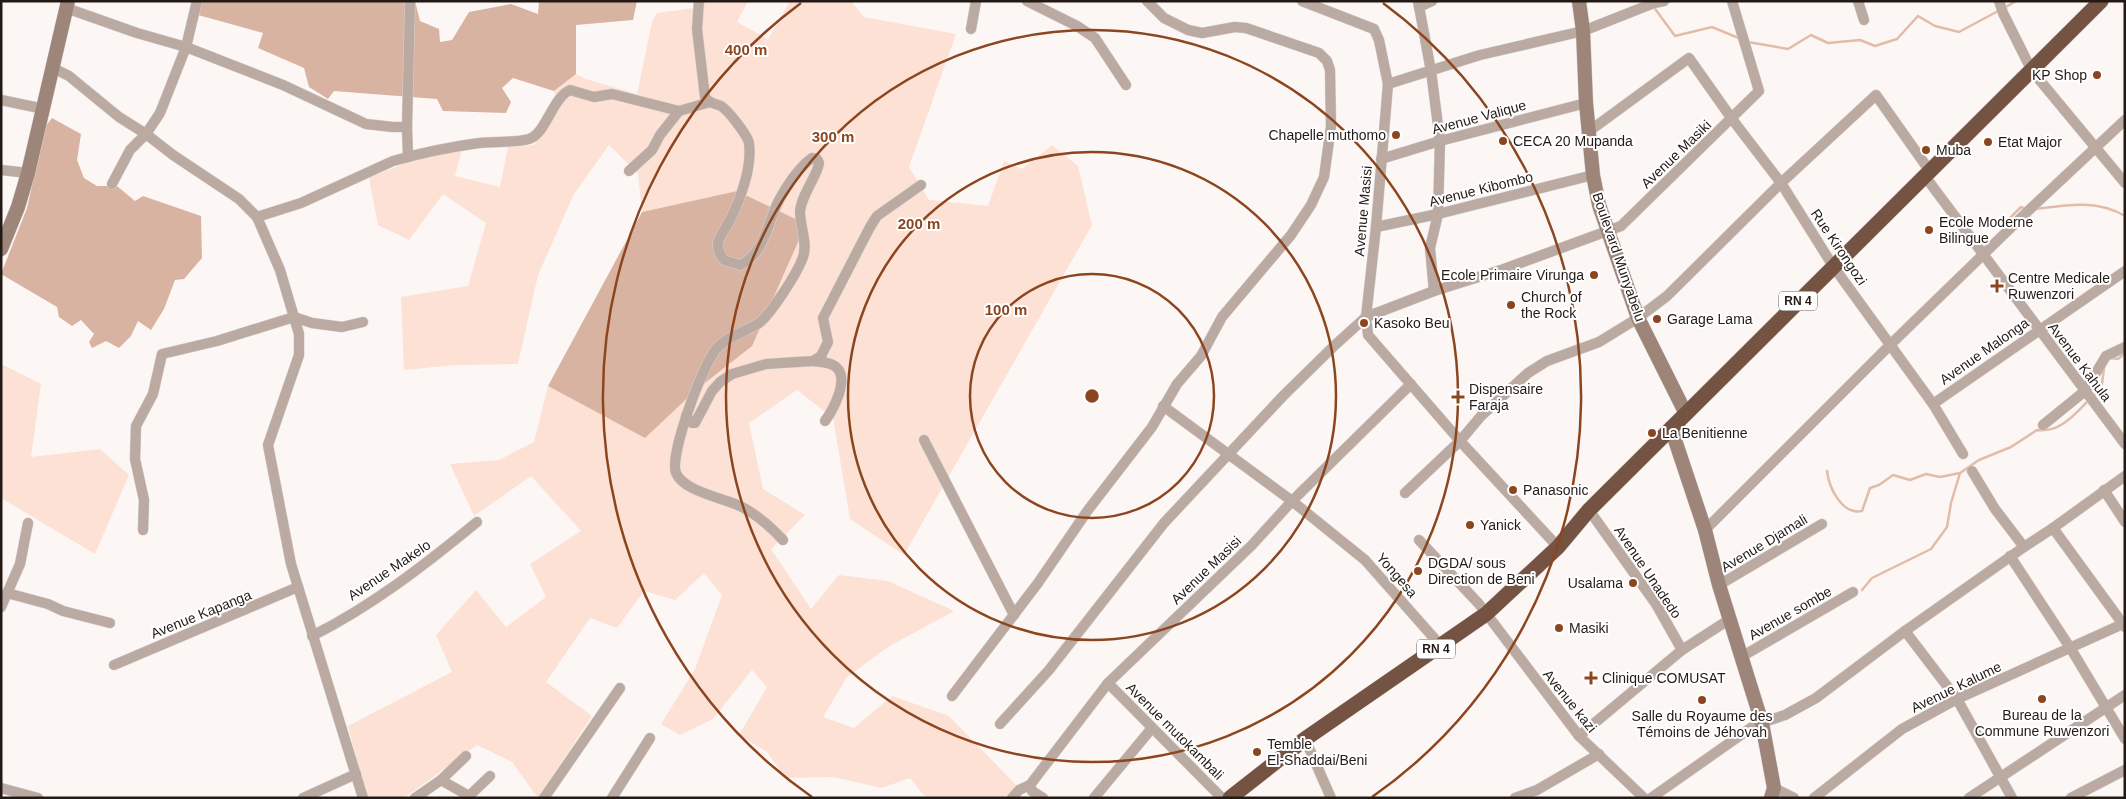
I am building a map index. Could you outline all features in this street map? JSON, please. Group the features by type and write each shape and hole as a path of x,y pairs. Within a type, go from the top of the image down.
{"highway":[{"name":"RN 4","path":"1230,798 1305,739 1486,614 1558,546 1589,510 2101,1"}],"street":[{"path":"112,184 130,150 146,134 160,113 186,47 197,1"},
{"path":"408,157 410,1"},
{"path":"699,1 697,29 701,76 705,97 710,102 723,107 731,115 749,142 748,165 743,188 732,217 718,242 718,249 724,260 740,265 751,258 763,240 778,202 791,180 812,158 816,159 819,163 809,183 800,211 804,257 774,308 760,322 716,348 704,367 686,416 675,462 676,473 683,483 741,506 766,522 783,540"},
{"path":"971,29 976,1"},
{"path":"1027,1 1077,26 1095,38 1126,85"},
{"path":"952,696 1038,583 1088,510 1152,427 1177,384 1201,356 1222,317 1291,236 1324,177 1331,126 1331,83 1327,61 1319,54 1246,28 1235,27 1202,32 1188,30 1164,18 1147,1"},
{"name":"Avenue Masisi","path":"1302,1 1374,29 1379,40 1388,84 1366,317 1368,335 1460,441 1558,546"},
{"path":"1432,1 1418,4 1431,71 1440,141 1438,214 1430,248 1434,291"},
{"name":"Boulevard Munyabelu","path":"1579,1 1583,31 1588,132 1599,205 1638,318 1686,414"},
{"name":"Avenue Masiki","path":"1366,317 1434,291 1504,269 1608,232 1620,226 1759,91 1748,47 1732,1"},
{"path":"1858,1 1864,20"},
{"path":"1388,84 1480,55 1583,31 1655,3"},
{"path":"1,249 18,207 28,173 67,5 137,33 186,47 283,85 366,124 393,127 407,126"},
{"path":"2001,7 2032,70 2125,183"},
{"name":"Rue Kirongozi","path":"1588,132 1689,58 1781,184 1833,266 1933,404 1963,454"},
{"path":"53,68 69,76 119,117 239,199 257,217 280,270 299,334 299,355 268,445 291,564 363,798"},
{"path":"257,217 301,202 408,157 480,143 530,139 538,132 562,96 570,90 594,97 612,94 679,111 710,102"},
{"name":"Avenue Kahula","path":"1781,184 1876,95 1982,255 2125,444"},
{"path":"1,100 44,109"},
{"name":"Avenue Valique","path":"1381,159 1440,141 1586,104"},
{"path":"629,170 652,150 660,135 679,111"},
{"path":"1705,530 1982,255 2125,120"},
{"path":"1,170 28,173"},
{"name":"Avenue Kibombo","path":"1376,227 1438,214 1593,175"},
{"path":"1405,493 1460,441 1481,416 1528,373 1547,361 1599,342 1638,318 1667,296 1781,184"},
{"path":"813,361 821,356 828,342 823,318 870,227 878,216 921,185"},
{"name":"Avenue Malonga","path":"1933,404 2125,270"},
{"path":"143,530 144,500 134,459 136,426 153,394 162,354 217,341 294,317 312,323 342,327 363,322"},
{"path":"1000,724 1048,670 1164,523 1316,364 1366,317"},
{"path":"2043,425 2090,396 2106,356 2125,347"},
{"path":"686,416 692,423 696,423 712,391 732,374 766,364 813,361 831,364 837,367 840,373 839,394 826,421"},
{"name":"Avenue Masisi","path":"1012,798 1019,790 1030,785 1108,683 1252,545 1292,501 1411,384"},
{"name":"Yongesa","path":"1164,406 1292,501 1365,560 1440,646"},
{"path":"1671,428 1705,530 1719,585 1762,723 1772,793 1794,798"},
{"path":"924,440 1014,615"},
{"path":"1972,471 1995,509 2024,546"},
{"path":"1651,798 1755,725 1785,715 1816,698 1905,631 2125,476"},
{"path":"2104,490 2125,522"},
{"name":"Avenue Unadedo","path":"1589,510 1656,604 1682,650"},
{"name":"Avenue Makelo","path":"312,636 330,627 416,571 477,522"},
{"path":"1,606 20,564 28,523"},
{"name":"Avenue Djamali","path":"1719,585 1822,524"},
{"path":"2053,528 2124,624"},
{"name":"Avenue kazi","path":"1419,540 1479,604 1579,736 1644,798"},
{"path":"2010,556 2071,649 2104,707 2125,739"},
{"name":"Avenue Kapanga","path":"114,666 298,587"},
{"name":"Avenue sombe","path":"1741,657 1853,592"},
{"path":"7,593 48,604 62,611 110,623"},
{"path":"1579,736 1682,650 1730,619"},
{"name":"Avenue Kalume","path":"1814,798 1902,728 1957,699 2124,624"},
{"path":"1905,631 1957,699 2012,798"},
{"name":"Avenue mutokambali","path":"1108,683 1222,798"},
{"path":"544,798 620,688"},
{"path":"1969,798 2104,707 2125,695"},
{"path":"1094,798 1152,728"},
{"path":"612,798 650,738"},
{"path":"1305,739 1331,798"},
{"path":"1515,798 1538,794 1599,754"},
{"path":"416,798 441,780 466,756"},
{"path":"2071,798 2125,770"},
{"path":"303,798 356,774"},
{"path":"441,780 469,796 490,776"},
{"path":"1030,785 1032,791 1044,798"},
{"path":"1,788 35,798"}],"shaded area":[{"path":"201,1 415,1 420,21 439,29 440,42 452,40 469,12 511,4 538,14 539,1 637,1 633,20 576,25 576,74 554,91 513,78 502,88 511,102 506,113 443,111 437,99 334,91 328,99 309,87 304,68 258,48 263,33 198,15"},
{"path":"702,1 748,1 737,22 768,39 790,1 851,1 864,17 956,34 909,167 929,200 988,206 1004,161 1022,169 1052,145 1078,166 1092,225 904,555 850,519 833,418 797,390 749,423 763,489 805,515 771,549 811,609 839,575 888,581 954,611 888,647 847,677 823,717 854,728 892,696 949,716 1016,785 1005,798 926,798 910,778 882,788 833,777 785,778 767,752 739,735 767,687 752,670 713,719 680,735 661,724 695,669 722,595 704,573 675,600 644,591 617,628 590,618 546,682 592,716 538,798 512,762 477,745 404,798 360,798 366,794 348,726 452,672 436,635 476,590 506,627 546,597 530,564 581,531 531,476 474,516 450,464 499,460 534,442 548,386 645,437 737,191 642,212 638,174 609,145 574,194 538,275 518,364 456,365 404,370 401,297 468,286 486,223 443,194 409,240 378,225 369,178 408,162 462,150 455,176 500,187 508,147 534,145 560,107 554,91 576,74 586,79 637,94 652,22 657,13 702,7"},
{"path":"52,118 81,134 77,160 84,178 97,186 117,186 135,201 143,196 201,216 202,258 184,279 175,280 164,309 151,330 138,321 131,336 119,348 106,341 92,348 89,342 94,334 81,320 72,326 59,317 57,307 1,274 27,208 45,127"},
{"path":"737,191 806,224 752,346 696,390 645,438 548,386 642,212"},
{"path":"1,364 41,384 31,457 100,449 129,475 95,554 1,498"}],"waterway":[{"path":"2004,8 2016,1"},
{"path":"1653,6 1675,36 1712,27 1741,39"},
{"path":"1748,42 1788,49 1811,35 1828,43 1860,40 1875,46 1897,39 1918,16 1935,26 1959,32 2000,10"},
{"path":"2036,209 2070,205 2092,205 2104,207 2125,216"},
{"path":"2007,221 2021,207 2026,209"},
{"path":"2111,358 2118,359 2125,353"},
{"path":"2093,397 2102,384 2104,368"},
{"path":"1862,590 1872,578 1931,549 1947,527 1951,503 1960,473 1979,460 2011,447 2037,430 2053,429 2060,426 2089,400"},
{"path":"1827,471 1830,485 1838,499 1848,509 1855,511 1862,511 1870,488 1879,485 1893,475 1910,480 1926,474 1940,477 1960,473"}],"place":[{"name":"KP Shop","path":"2097,75"},
{"name":"Chapelle muthomo","path":"1396,135"},
{"name":"CECA 20 Mupanda","path":"1503,141"},
{"name":"Etat Major","path":"1988,142"},
{"name":"Muba","path":"1926,150"},
{"name":"Ecole Moderne Bilingue","path":"1929,230"},
{"name":"Ecole Primaire Virunga","path":"1594,275"},
{"name":"Centre Medicale Ruwenzori","path":"1997,286"},
{"name":"Church of the Rock","path":"1511,305"},
{"name":"Garage Lama","path":"1657,319"},
{"name":"Kasoko Beu","path":"1364,323"},
{"name":"Dispensaire Faraja","path":"1458,397"},
{"name":"La Benitienne","path":"1652,433"},
{"name":"Panasonic","path":"1513,490"},
{"name":"Yanick","path":"1470,525"},
{"name":"DGDA/ sous Direction de Beni","path":"1418,571"},
{"name":"Usalama","path":"1633,583"},
{"name":"Masiki","path":"1559,628"},
{"name":"Clinique COMUSAT","path":"1591,678"},
{"name":"Bureau de la Commune Ruwenzori","path":"2042,699"},
{"name":"Salle du Royaume des Témoins de Jéhovah","path":"1702,700"},
{"name":"Temble El-Shaddai/Beni","path":"1257,752"}]}
